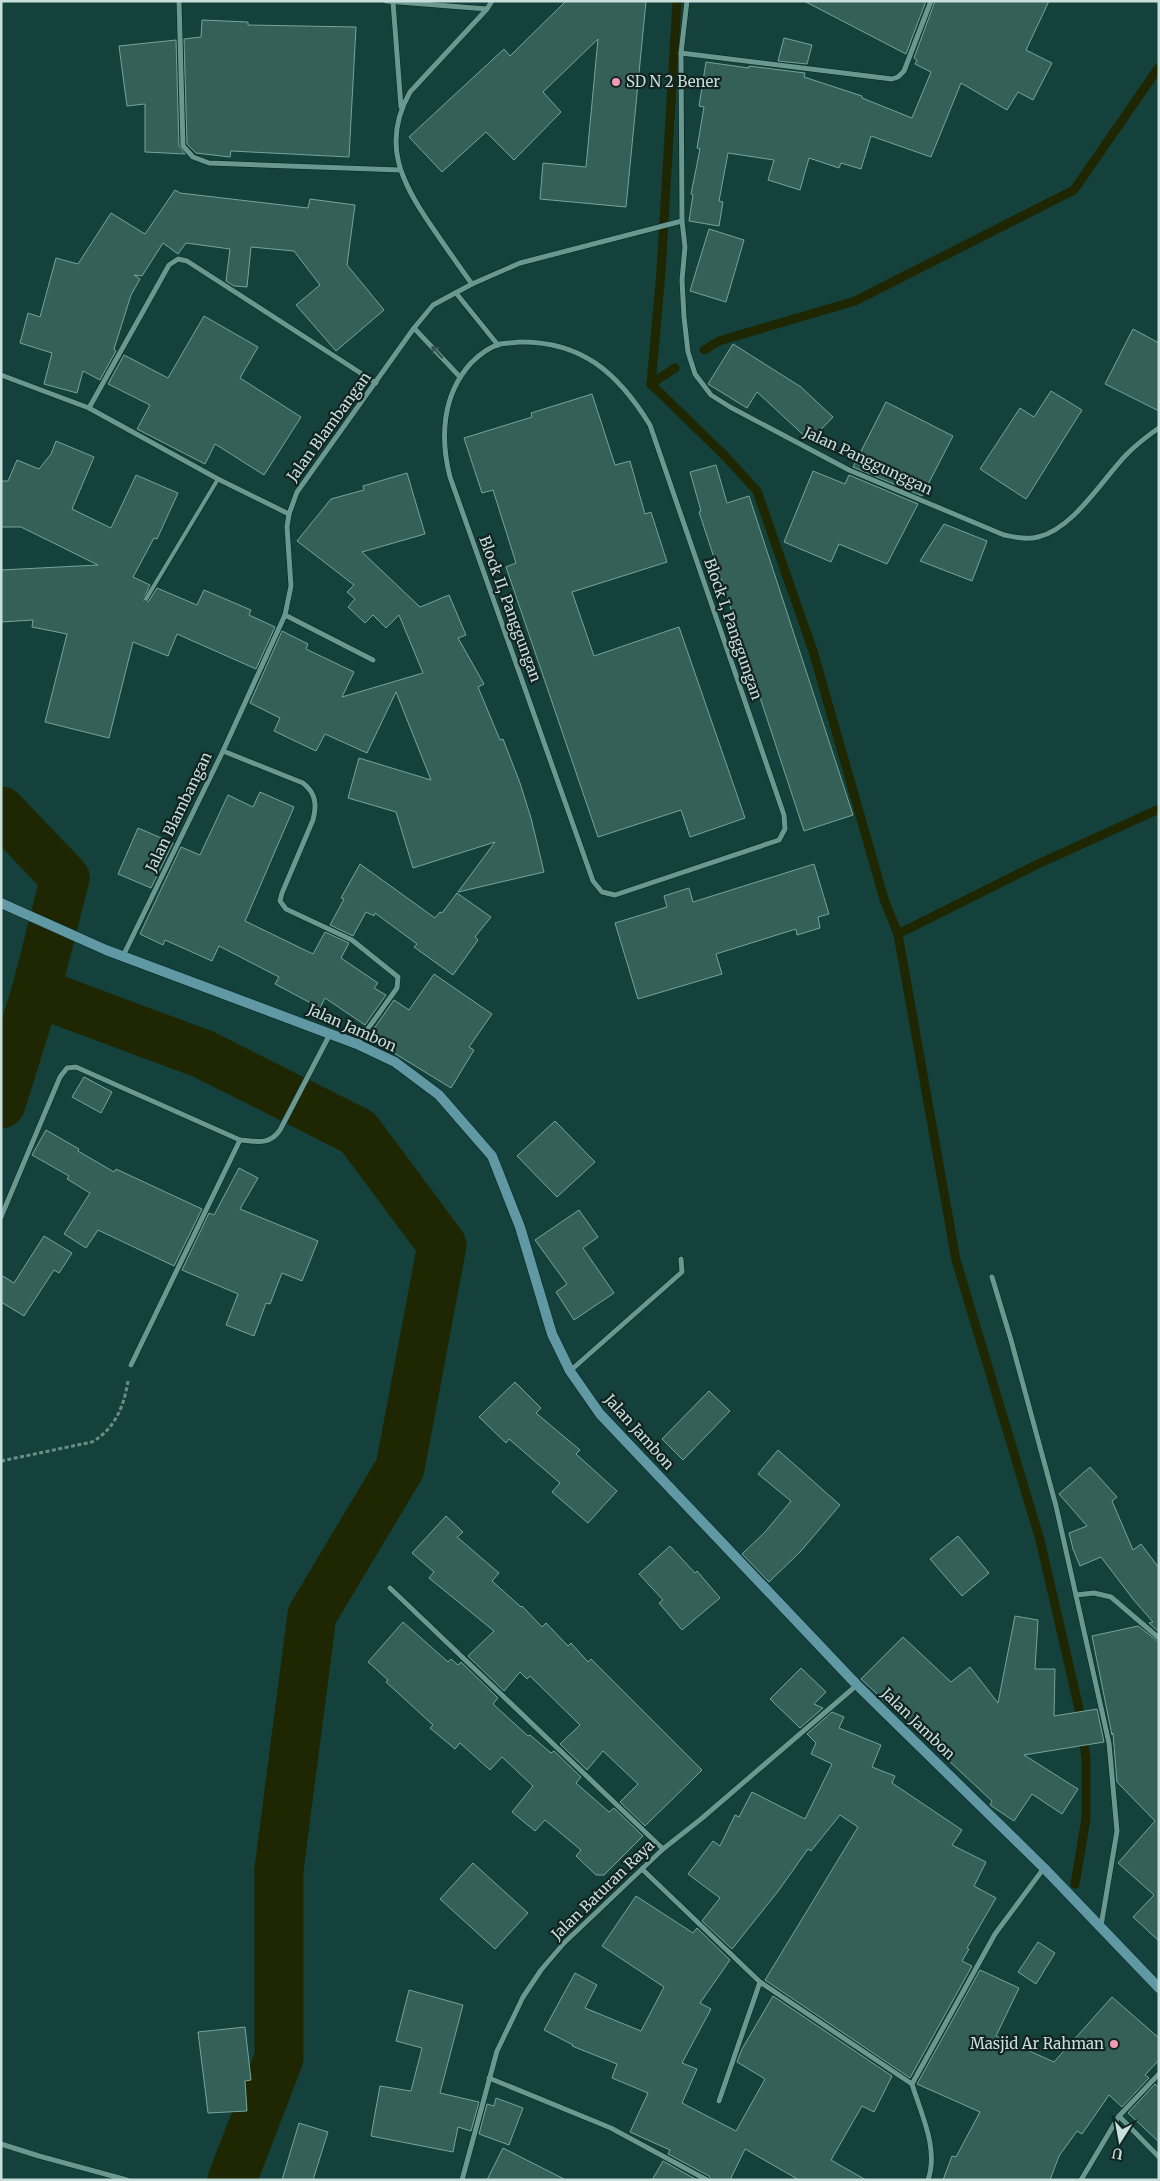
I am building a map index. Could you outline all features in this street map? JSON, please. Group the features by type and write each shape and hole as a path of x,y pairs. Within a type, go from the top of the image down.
{"main road":[{"name":"Jalan Jambon","path":"1,903 106,950 331,1032 395,1062 439,1095 492,1156 520,1227 552,1334 570,1371 600,1414 857,1685 1044,1868 1159,1988"}],"street":[{"path":"179,1 184,146 193,157 210,163 400,170"},
{"path":"386,1 487,9"},
{"path":"400,108 423,76 450,50 492,1"},
{"name":"Jalan Panggunggan","path":"688,1 682,53 682,220 685,247 682,280 684,317 691,364 702,385 711,395 849,470 1004,535 1022,539 1038,537 1055,529 1071,517 1126,454 1159,428"},
{"path":"682,53 892,79 898,77 904,71 931,1"},
{"path":"393,2 400,108 395,131 400,170 414,201 472,284"},
{"name":"Jalan Blambangan","path":"123,956 223,751 285,615 290,594 287,541 289,514 297,492 414,328 433,305 472,284 520,263 682,220"},
{"path":"89,408 169,265 178,259 187,261 376,383"},
{"path":"456,293 498,344"},
{"path":"414,328 460,377"},
{"name":"Block I, Panggungan","path":"498,344 536,342 571,349 598,364 617,380 636,402 650,425 786,822 783,836 778,840 615,895 602,892"},
{"name":"Block II, Panggungan","path":"498,344 475,358 460,377 450,398 444,437 445,457 450,477 593,881 602,892"},
{"path":"1,375 89,408 218,479 289,514"},
{"path":"285,615 373,660"},
{"path":"223,751 303,783 313,794 316,808 313,820 282,894 280,902 282,906 352,940 398,977 399,985 358,1044"},
{"path":"1,1216 60,1077 67,1068 76,1066 240,1140 265,1142 275,1138 280,1130 331,1032"},
{"path":"131,1365 240,1140"},
{"path":"570,1371 682,1272 681,1259"},
{"path":"992,1277 1048,1478 1109,1744 1117,1831 1101,1926"},
{"path":"390,1588 663,1849"},
{"path":"1076,1595 1094,1593 1111,1597 1159,1638"},
{"name":"Jalan Baturan Raya","path":"462,2180 497,2052 508,2026 541,1970 564,1943 663,1849 701,1819 857,1685"},
{"path":"912,2084 994,1934 1044,1868"},
{"path":"642,1869 760,1982 912,2084 931,2147 933,2160 928,2180"},
{"path":"719,2101 760,1982"},
{"path":"1081,2180 1120,2116 1159,2074"},
{"path":"489,2078 611,2128 707,2180"},
{"path":"1120,2116 1159,2157"},
{"path":"1,2144 127,2180"}],"lane":[{"path":"146,599 218,479"}],"path":[{"path":"1,1461 92,1442 104,1435 114,1423 124,1404 131,1365"}],"building":[{"path":"566,1 646,1 626,207 540,199 543,163 586,167 598,39 543,92 561,112 514,160 486,132 442,172 409,137 504,49 510,56"},
{"path":"804,1 926,1 906,54"},
{"path":"935,1 1049,1 1026,50 1052,63 1033,100 1018,92 1007,110 961,83 931,157 871,136 861,169 841,163 839,168 809,158 800,190 768,180 774,160 728,153 719,201 723,202 719,226 689,221 693,195 691,194 700,149 697,148 704,107 699,106 706,62 805,73 804,77 862,96 862,98 912,118 931,72 915,64 917,60 914,58"},
{"path":"202,20 248,22 248,25 356,27 349,157 231,151 230,157 196,153 187,144 184,39 201,37"},
{"path":"784,38 812,45 807,64 778,61"},
{"path":"176,40 179,146 185,154 145,152 145,104 127,106 119,46"},
{"path":"175,190 180,193 308,208 310,199 355,205 347,265 384,310 336,351 296,305 320,285 294,251 251,247 247,287 234,286 226,281 230,249 186,243 178,254 163,243 142,276 134,275 140,279 131,295 114,349 116,351 100,380 83,371 77,393 44,384 52,353 20,343 28,313 40,317 56,258 78,264 111,213 145,234"},
{"path":"709,229 744,240 726,302 690,291"},
{"path":"204,316 258,347 240,378 301,417 264,475 215,444 205,464 137,429 150,405 108,384 124,355 168,378"},
{"path":"1133,329 1159,343 1159,411 1105,384"},
{"path":"733,344 801,387 833,417 810,441 757,392 747,408 708,384"},
{"path":"1051,391 1082,410 1026,499 980,469 1020,408 1034,417"},
{"path":"592,394 615,465 630,461 645,514 651,512 667,562 572,592 594,656 679,627 745,818 690,837 681,810 598,837 506,567 516,563 493,490 482,493 464,438 532,417 531,413"},
{"path":"886,402 953,436 922,496 853,467"},
{"path":"56,441 94,457 72,509 111,528 136,475 178,493 157,539 154,538 133,577 150,585 143,600 148,602 157,588 197,605 204,590 251,610 249,615 275,627 256,669 177,634 168,656 133,642 109,738 45,722 67,634 32,627 33,620 1,622 1,570 98,565 21,527 1,527 1,481 8,481 17,460 39,469 51,454"},
{"path":"716,465 727,503 749,496 853,815 804,831 699,512 701,511 690,472"},
{"path":"813,471 845,484 849,475 918,504 887,564 839,544 831,562 784,542"},
{"path":"407,473 425,534 362,552 420,607 449,595 466,635 458,638 484,684 478,687 500,740 503,739 520,783 531,818 544,872 458,892 495,842 413,868 396,812 348,798 359,758 431,780 396,692 367,753 325,734 316,751 274,731 280,718 250,703 282,631 308,644 306,649 354,672 342,697 423,673 399,615 386,628 373,615 365,623 348,607 355,599 347,592 354,585 297,541 331,499 364,490 363,486"},
{"path":"944,524 987,541 972,581 920,561"},
{"path":"260,792 294,807 245,921 313,954 325,932 349,943 341,958 378,983 374,988 386,995 365,1025 325,998 320,1008 275,984 279,977 219,946 212,961 165,940 163,945 140,934 181,847 200,855 228,795 253,807"},
{"path":"138,828 173,843 151,888 118,874"},
{"path":"360,864 435,918 440,912 442,913 457,893 491,917 475,937 478,940 453,975 414,947 417,944 375,913 374,916 366,912 353,936 330,925 344,899 341,898"},
{"path":"814,864 829,914 818,917 820,928 797,935 796,929 716,954 722,974 638,999 615,923 667,907 664,896 689,888 693,902"},
{"path":"434,974 492,1014 469,1047 474,1050 451,1088 368,1037 394,1000 409,1010"},
{"path":"84,1077 112,1092 101,1113 72,1097"},
{"path":"555,1121 595,1162 557,1197 517,1156"},
{"path":"46,1130 114,1172 116,1169 202,1209 174,1266 98,1230 86,1248 64,1234 90,1193 67,1179 69,1176 32,1155"},
{"path":"239,1168 258,1178 240,1209 318,1241 302,1281 282,1273 270,1304 266,1303 254,1336 226,1325 238,1294 182,1270 209,1213 214,1215"},
{"path":"579,1210 598,1237 583,1248 614,1293 574,1320 556,1292 567,1284 535,1240"},
{"path":"44,1236 72,1253 59,1273 54,1270 24,1316 1,1302 1,1275 14,1283"},
{"path":"515,1382 541,1408 536,1413 580,1450 576,1454 617,1491 588,1523 552,1492 560,1483 509,1439 506,1443 479,1417"},
{"path":"709,1391 730,1411 683,1460 662,1439"},
{"path":"778,1450 840,1505 801,1551 769,1582 742,1554 765,1532 791,1501 758,1474"},
{"path":"1090,1467 1117,1497 1112,1501 1133,1550 1141,1544 1159,1568 1159,1632 1149,1623 1153,1622 1101,1557 1080,1566 1069,1533 1087,1526 1059,1494"},
{"path":"446,1516 463,1532 457,1537 499,1573 492,1581 522,1606 542,1627 546,1623 568,1646 571,1643 588,1662 591,1659 702,1770 645,1826 620,1802 638,1784 603,1751 587,1770 560,1744 580,1725 530,1676 527,1679 520,1672 504,1691 468,1656 494,1631 429,1578 434,1572 412,1553"},
{"path":"958,1536 989,1573 962,1596 930,1559"},
{"path":"670,1546 695,1573 697,1571 720,1598 682,1630 659,1603 663,1600 639,1574"},
{"path":"1015,1616 1038,1620 1035,1669 1055,1669 1054,1716 1097,1709 1104,1742 1024,1755 1078,1789 1062,1814 1032,1794 1014,1821 990,1805 992,1801 861,1679 903,1637 951,1682 970,1667 998,1703"},
{"path":"403,1622 448,1662 451,1659 458,1665 461,1662 498,1698 493,1704 528,1736 530,1735 551,1753 554,1751 581,1777 576,1783 609,1812 614,1808 643,1836 604,1875 596,1875 576,1856 581,1850 545,1820 535,1831 512,1812 533,1786 502,1757 490,1770 460,1743 455,1749 430,1728 433,1725 386,1682 388,1680 368,1662"},
{"path":"1138,1626 1159,1642 1159,1941 1133,1917 1154,1895 1118,1863 1155,1821 1117,1782 1113,1733 1112,1735 1092,1636"},
{"path":"801,1668 826,1692 814,1704 823,1708 800,1728 770,1699"},
{"path":"832,1712 844,1717 839,1728 881,1745 872,1767 895,1776 892,1783 962,1830 952,1845 986,1862 974,1886 996,1898 967,1948 969,1949 962,1961 972,1966 910,2078 765,1980 858,1827 840,1815 811,1851 808,1849 779,1890 732,1949 702,1921 720,1898 688,1874 713,1841 720,1846 735,1815 739,1817 752,1792 805,1819 832,1764 811,1754 816,1743 807,1734"},
{"path":"473,1863 528,1913 495,1949 440,1899"},
{"path":"636,1896 693,1933 697,1928 730,1960 700,2003 711,2009 682,2063 697,2069 682,2103 736,2131 765,2079 737,2062 742,2049 773,1996 892,2076 874,2112 862,2106 831,2160 866,2180 799,2180 745,2149 730,2180 711,2180 709,2176 668,2154 670,2150 630,2132 648,2093 612,2078 617,2064 572,2046 544,2030 575,1973 597,1985 585,2008 641,2031 664,1987 602,1946"},
{"path":"1038,1942 1055,1953 1036,1984 1018,1972"},
{"path":"980,1970 1019,1988 996,2036 1054,2062 1112,1997 1159,2038 1159,2060 1145,2075 1149,2078 1122,2107 1109,2095 1082,2134 1077,2131 1059,2156 1050,2180 943,2180 952,2156 956,2157 980,2112 917,2084"},
{"path":"409,1990 463,2005 440,2093 479,2102 471,2131 458,2127 453,2152 371,2136 380,2086 411,2091 422,2048 396,2041"},
{"path":"245,2027 251,2080 245,2081 247,2111 208,2113 198,2032"},
{"path":"1155,2084 1159,2088 1159,2142 1128,2113"},
{"path":"496,2098 523,2108 509,2145 479,2134 487,2104 494,2106"},
{"path":"299,2123 328,2132 313,2180 282,2180"},
{"path":"503,2148 566,2180 487,2180"},
{"path":"663,2161 697,2180 652,2180"}],"waterway":[{"path":"651,384 661,272 677,1"},
{"path":"704,350 719,341 855,301 1074,190 1159,67"},
{"path":"651,384 675,368"},
{"path":"651,384 725,456 757,491 813,651 884,899 898,934 956,1260 1040,1540 1080,1713 1086,1760 1086,1819 1075,1884"},
{"path":"898,934 1038,864 1159,809"},
{"path":"1,811 65,878 36,992 1,1104"},
{"path":"36,992 203,1054 358,1132 442,1245 400,1468 312,1615 279,1869 279,2058 232,2180"}],"place":[{"name":"SD N 2 Bener","path":"616,82"},
{"name":"Masjid Ar Rahman","path":"1114,2044"}]}
